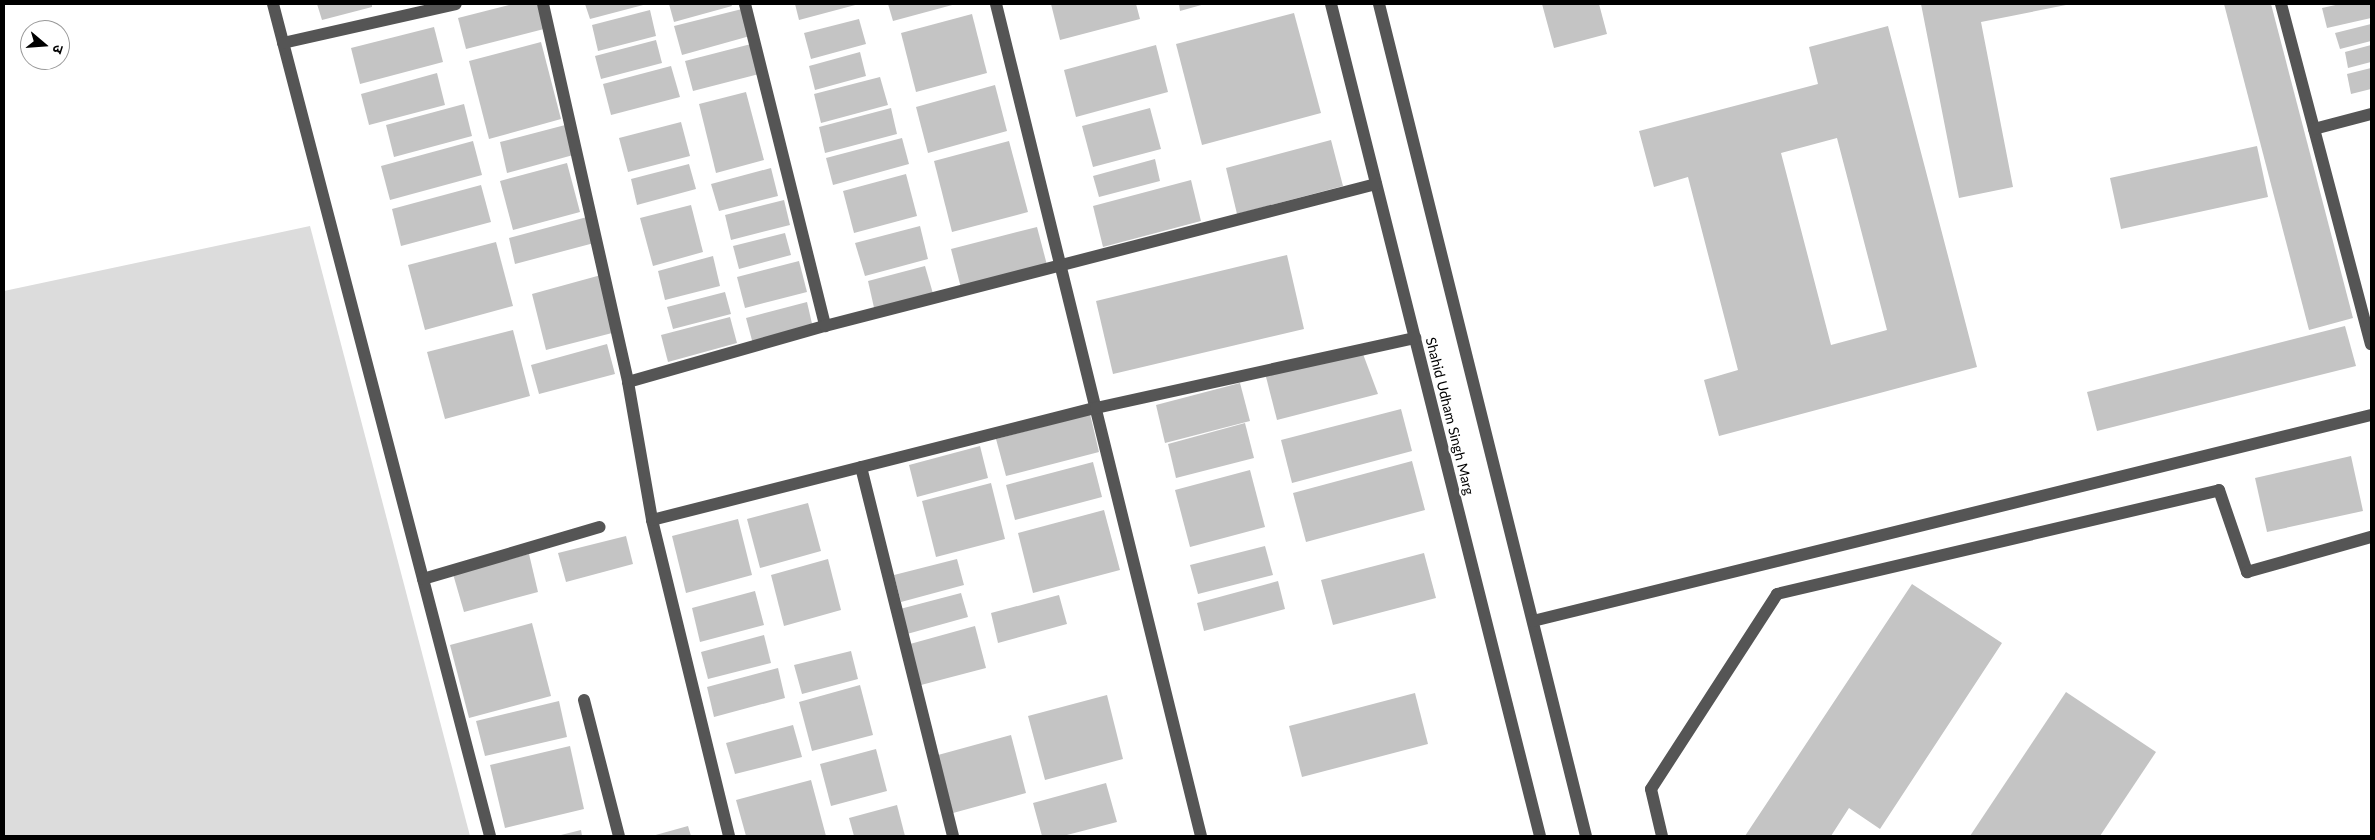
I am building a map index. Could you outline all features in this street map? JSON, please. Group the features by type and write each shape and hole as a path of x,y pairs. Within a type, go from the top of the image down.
{"street":[{"path":"273,4 490,836"},
{"path":"283,43 456,4"},
{"path":"543,4 628,382 652,520 729,836"},
{"path":"745,4 825,326"},
{"path":"996,4 1201,836"},
{"name":"Shahid Udham Singh Marg","path":"1331,4 1540,836"},
{"path":"1379,4 1586,836"},
{"path":"2281,4 2371,344"},
{"path":"2314,129 2371,114"},
{"path":"628,382 825,326 1376,184"},
{"path":"652,520 1096,408 1415,338"},
{"path":"1533,621 2371,415"},
{"path":"861,467 953,836"},
{"path":"1662,836 1651,789 1777,594 2219,490 2247,572 2371,537"},
{"path":"423,579 600,527"},
{"path":"584,700 619,836"}],"shaded area":[{"path":"310,226 470,836 4,836 4,291"}],"building":[{"path":"317,4 372,4 372,7 322,20"},
{"path":"513,4 537,4 544,29 466,49 458,18"},
{"path":"585,4 647,4 590,19"},
{"path":"669,4 731,4 732,6 674,22"},
{"path":"795,4 859,4 799,20"},
{"path":"888,4 956,4 893,21"},
{"path":"1051,4 1136,4 1140,19 1060,40"},
{"path":"1179,4 1205,4 1180,11"},
{"path":"1542,4 1599,4 1607,34 1554,48"},
{"path":"1921,4 2071,4 1981,22 2013,187 1959,198"},
{"path":"2224,4 2271,4 2353,318 2309,330"},
{"path":"2340,4 2371,4 2371,18 2327,28 2322,8"},
{"path":"742,9 750,36 682,55 674,26"},
{"path":"650,10 656,36 598,51 592,25"},
{"path":"1294,13 1321,113 1202,145 1176,44"},
{"path":"972,14 987,73 916,92 901,33"},
{"path":"859,19 866,44 811,59 804,33"},
{"path":"2371,24 2371,41 2340,49 2335,33"},
{"path":"1888,26 1977,367 1719,436 1704,380 1738,370 1688,177 1654,187 1639,131 1818,84 1809,47","holes":["1837,138 1887,330 1831,345 1781,153"]},
{"path":"434,27 443,62 360,84 351,48"},
{"path":"656,40 662,63 601,79 595,56"},
{"path":"541,42 561,119 489,139 469,61"},
{"path":"751,44 759,74 693,91 685,61"},
{"path":"1156,45 1168,92 1076,117 1064,70"},
{"path":"2371,45 2371,62 2348,68 2345,52"},
{"path":"860,52 866,76 815,90 809,66"},
{"path":"671,66 680,97 611,115 603,84"},
{"path":"2371,68 2371,89 2351,94 2347,74"},
{"path":"437,73 445,105 369,125 361,94"},
{"path":"880,77 888,105 821,123 814,94"},
{"path":"995,85 1007,131 928,153 916,107"},
{"path":"746,92 764,160 716,173 699,104"},
{"path":"464,104 472,136 394,157 386,125"},
{"path":"891,108 897,134 825,153 819,127"},
{"path":"1150,108 1161,149 1093,167 1082,126"},
{"path":"681,122 690,156 628,172 619,138"},
{"path":"569,124 577,154 507,173 500,142"},
{"path":"902,138 909,164 833,185 826,158"},
{"path":"1331,140 1343,186 1237,214 1226,168"},
{"path":"473,141 482,175 390,200 381,166"},
{"path":"1009,141 1028,212 952,232 934,161"},
{"path":"2257,146 2268,197 2121,229 2110,178"},
{"path":"1155,159 1160,181 1099,197 1093,176"},
{"path":"567,163 580,212 513,230 500,181"},
{"path":"689,164 696,189 637,205 631,179"},
{"path":"771,168 778,196 719,211 711,184"},
{"path":"906,174 917,216 854,233 843,191"},
{"path":"1191,180 1201,221 1103,247 1093,206"},
{"path":"481,185 491,222 401,246 392,209"},
{"path":"784,200 790,225 731,240 725,215"},
{"path":"691,205 703,252 653,266 640,218"},
{"path":"587,217 594,243 515,264 509,238"},
{"path":"920,226 928,259 865,276 855,243"},
{"path":"1037,227 1047,265 961,288 951,249"},
{"path":"785,233 791,255 739,269 733,246"},
{"path":"496,242 513,306 425,330 408,265"},
{"path":"1287,255 1304,329 1113,374 1096,301"},
{"path":"713,256 720,286 665,300 658,271"},
{"path":"799,261 807,292 745,308 737,277"},
{"path":"925,266 934,297 875,312 868,281"},
{"path":"601,275 616,332 546,350 532,294"},
{"path":"725,292 731,314 673,329 667,307"},
{"path":"807,302 813,328 753,344 746,318"},
{"path":"730,317 737,343 668,362 661,335"},
{"path":"2345,326 2356,366 2097,431 2087,392"},
{"path":"513,330 530,396 445,419 427,352"},
{"path":"607,344 615,374 539,394 531,365"},
{"path":"1363,354 1378,394 1277,420 1265,373"},
{"path":"1240,383 1250,421 1165,443 1156,405"},
{"path":"1401,409 1412,451 1292,483 1281,440"},
{"path":"1090,414 1099,452 1006,476 996,439"},
{"path":"1245,423 1254,458 1176,478 1168,444"},
{"path":"980,446 988,478 917,497 909,465"},
{"path":"2351,456 2363,511 2267,532 2255,478"},
{"path":"1412,461 1425,510 1306,542 1293,493"},
{"path":"1093,462 1102,497 1015,520 1006,485"},
{"path":"1250,470 1265,527 1190,547 1175,490"},
{"path":"991,483 1005,539 936,557 922,501"},
{"path":"808,503 821,551 760,568 747,519"},
{"path":"1104,510 1120,570 1033,593 1018,533"},
{"path":"738,519 752,575 686,593 672,536"},
{"path":"626,536 633,564 566,582 558,553"},
{"path":"1265,546 1273,575 1198,594 1190,565"},
{"path":"1424,553 1436,598 1333,625 1321,580"},
{"path":"529,554 538,592 464,612 453,574"},
{"path":"828,559 841,610 784,626 771,575"},
{"path":"957,559 964,585 901,602 894,575"},
{"path":"1278,581 1285,609 1204,631 1197,603"},
{"path":"1912,584 2002,643 1880,829 1849,808 1831,836 1745,836"},
{"path":"755,591 764,625 700,642 692,608"},
{"path":"961,593 968,617 907,634 900,609"},
{"path":"1059,595 1067,624 998,643 991,613"},
{"path":"532,623 551,696 469,718 450,645"},
{"path":"975,626 986,668 921,685 910,644"},
{"path":"764,635 771,663 708,679 701,652"},
{"path":"851,651 858,679 802,694 794,665"},
{"path":"778,668 785,698 714,717 707,687"},
{"path":"860,685 873,735 812,751 799,702"},
{"path":"2066,692 2156,752 2100,836 1970,836"},
{"path":"1415,693 1428,744 1302,777 1289,726"},
{"path":"1107,695 1123,759 1045,780 1028,716"},
{"path":"559,701 567,737 485,756 476,721"},
{"path":"793,725 802,757 735,774 726,743"},
{"path":"1011,735 1026,793 953,813 938,755"},
{"path":"570,746 584,809 505,828 490,765"},
{"path":"876,749 887,791 831,806 820,764"},
{"path":"811,780 826,836 746,836 736,800"},
{"path":"1106,783 1117,822 1063,836 1042,836 1033,803"},
{"path":"897,805 905,836 854,836 849,818"},
{"path":"688,826 691,836 652,836"},
{"path":"581,830 582,836 557,836"}]}
